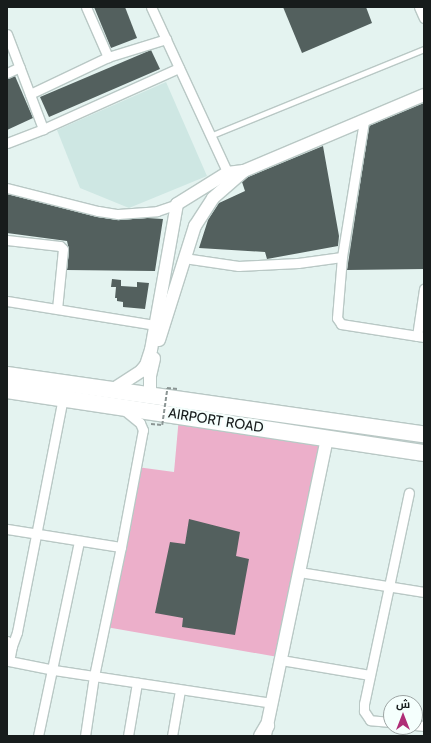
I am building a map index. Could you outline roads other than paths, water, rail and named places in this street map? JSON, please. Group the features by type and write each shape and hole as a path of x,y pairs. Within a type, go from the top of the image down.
{"highway":[{"name":"AIRPORT ROAD","path":"7,375 424,434"},
{"name":"AIRPORT ROAD","path":"7,390 327,437 424,453"}],"main road":[{"path":"150,396 151,369 177,204 244,171 424,95"},
{"path":"112,390 135,376 146,365 195,226 202,213 229,178"},
{"path":"266,734 327,437"}],"street":[{"path":"86,7 108,57"},
{"path":"151,7 229,178"},
{"path":"419,7 424,18"},
{"path":"7,34 43,129"},
{"path":"30,94 108,57 166,39"},
{"path":"7,73 20,67"},
{"path":"7,143 43,129 179,68"},
{"path":"364,121 342,257 337,318 341,324 421,336 424,289"},
{"path":"7,188 98,211 118,214 156,211 177,204"},
{"path":"7,240 60,246 63,249 57,309"},
{"path":"184,258 238,266 298,263 342,257"},
{"path":"7,301 159,325"},
{"path":"63,398 17,632 10,644 8,665 54,670 272,703"},
{"path":"85,736 94,676 121,547 143,430 138,420 119,406"},
{"path":"383,721 370,720 366,717 364,704 409,493"},
{"path":"7,529 79,542 121,547"},
{"path":"38,736 54,670 79,542"},
{"path":"299,572 424,592"},
{"path":"281,660 370,675"},
{"path":"128,736 137,683"},
{"path":"172,736 180,690"}],"lane":[{"path":"210,136 424,49"}]}
